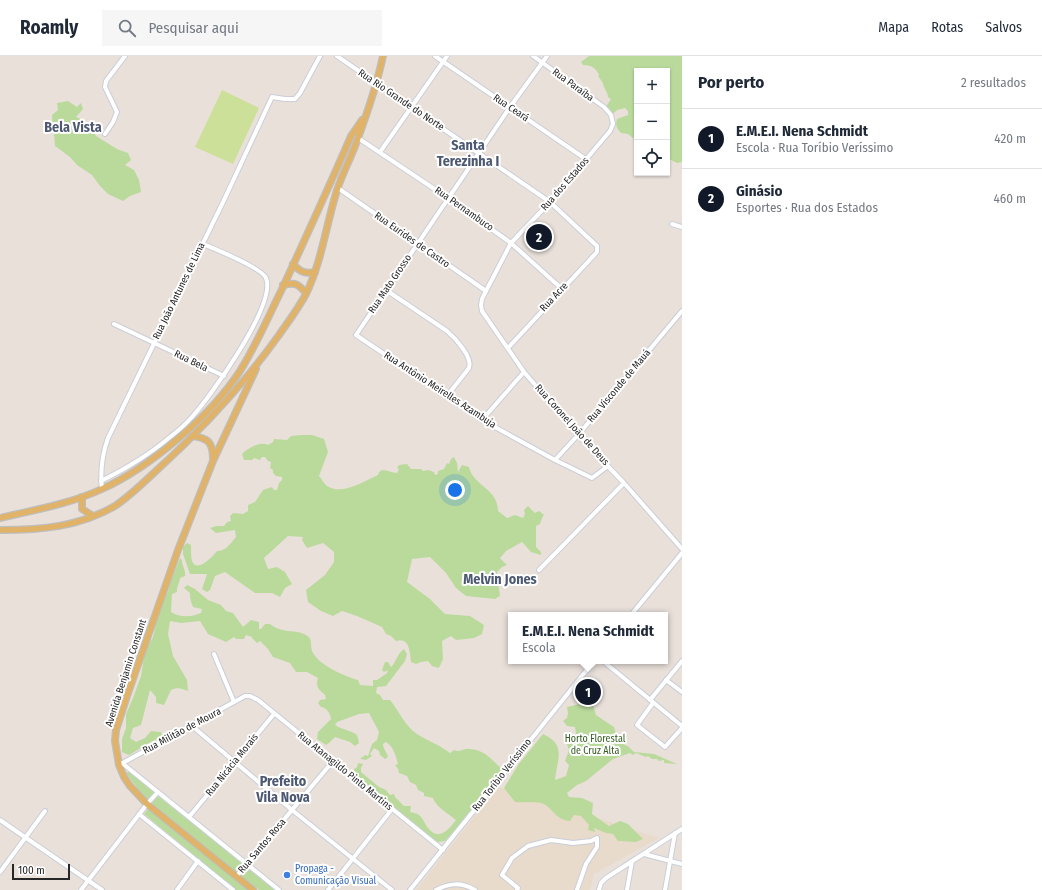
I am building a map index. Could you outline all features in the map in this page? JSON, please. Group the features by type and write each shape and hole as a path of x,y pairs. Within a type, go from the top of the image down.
{"main road":[{"path":"0,530 48,528 67,525 93,516 115,506 131,494 192,436 258,363 296,311 315,272 338,188 358,138 377,83 383,56"},
{"path":"0,518 60,504 82,497 102,489 130,474 164,451 196,422 222,395 240,371 262,330 294,264 351,136 366,113"},
{"path":"294,264 299,271 306,274 315,272"},
{"path":"284,285 293,283 298,285 306,293"},
{"name":"Avenida Benjamin Constant","path":"253,890 147,804 130,786 124,777 115,741 116,730 126,696 178,550 213,461 258,363"},
{"path":"192,436 202,437 209,442 213,448 213,461"},
{"path":"82,497 82,509 93,516"}],"street":[{"path":"105,134 113,122 117,112 105,87 106,81 125,56"},
{"name":"Rua João Antunes de Lima","path":"102,489 101,467 104,449 108,438 203,244 272,97 285,100 295,99 300,93 320,56"},
{"name":"Rua Rio Grande do Norte","path":"337,56 550,202 597,246"},
{"name":"Rua Ceará","path":"435,56 587,160"},
{"path":"380,152 447,56"},
{"name":"Rua Paraíba","path":"533,56 604,107 612,116"},
{"name":"Rua Mato Grosso","path":"356,335 510,107 548,56"},
{"name":"Rua dos Estados","path":"486,290 511,243 587,160 610,131 613,124 612,116"},
{"name":"Rua Pernambuco","path":"358,138 448,198 511,243 562,289"},
{"name":"Rua Eurides de Castro","path":"338,188 486,290"},
{"path":"672,224 682,227"},
{"path":"101,481 129,466 170,437 191,418 224,376 257,319 267,288 266,278 259,270 203,244"},
{"name":"Rua Acre","path":"508,348 597,252 597,246"},
{"path":"386,290 447,331 453,336 470,358 470,368 447,396"},
{"name":"Rua Coronel João de Deus","path":"486,290 482,299 482,311 524,372 578,435 624,483 682,550"},
{"name":"Rua Visconde de Mauá","path":"555,460 578,435 682,311"},
{"name":"Rua Bela","path":"114,324 224,376"},
{"name":"Rua Antônio Meirelles Azambuja","path":"356,335 482,420 555,460 592,478 608,466"},
{"path":"482,420 524,372"},
{"path":"539,570 624,483"},
{"path":"633,612 682,553"},
{"path":"214,654 234,702"},
{"path":"607,664 652,701 682,727 665,747 637,725 652,701 666,680 682,661"},
{"name":"Rua Toríbio Veríssimo","path":"410,890 592,664"},
{"path":"666,680 682,692"},
{"name":"Rua Militão de Moura","path":"120,764 192,726 244,696"},
{"name":"Rua Atanagildo Pinto Martins","path":"244,696 254,698 443,850"},
{"name":"Rua Nicácia Morais","path":"189,817 274,714"},
{"path":"192,726 292,810 392,890"},
{"name":"Rua Santos Rosa","path":"236,877 333,761"},
{"path":"120,764 158,792 279,890"},
{"path":"81,890 139,814 158,792"},
{"path":"328,890 392,809"},
{"path":"0,872 45,811"},
{"path":"139,814 233,890"},
{"path":"0,820 102,890"},
{"path":"598,890 601,883 606,878 682,828"},
{"path":"665,890 675,833"},
{"path":"517,890 518,888 502,875 512,858 528,846 551,840 573,843 591,841 597,838 597,848 586,864 577,890"},
{"path":"644,854 682,864"},
{"path":"177,890 198,861"},
{"path":"627,890 632,861"},
{"path":"436,890 446,885 465,884 475,890"}],"shaded area":[{"path":"498,787 659,838 594,874 590,890 416,890"}],"green space":[{"path":"589,56 682,56 682,162 677,163 670,160 670,68 634,68 634,139 628,134 621,133 616,125 617,119 628,115 628,111 625,108 617,110 614,113 610,112 606,107 611,99 608,97 598,73 593,67 583,65 581,62"},
{"path":"222,90 259,108 233,164 195,147"},
{"path":"68,101 77,107 81,103 83,109 76,117 85,121 92,128 96,136 117,149 128,153 131,160 125,165 134,170 139,180 141,192 130,196 123,201 108,194 92,175 77,165 70,157 55,146 52,115 58,110 57,103"},
{"path":"536,227 550,239 543,247 529,235"},
{"path":"312,435 324,439 328,452 319,476 327,486 333,489 346,488 360,484 378,475 382,470 397,473 399,469 397,468 399,465 407,464 411,469 421,469 423,471 428,470 434,472 435,475 438,474 438,471 444,469 447,463 449,464 451,459 454,457 457,463 458,472 462,465 469,467 475,479 494,497 497,503 498,511 507,518 515,515 523,518 525,514 524,510 528,506 535,513 539,511 544,515 540,524 536,526 536,547 541,552 541,555 531,552 522,542 506,551 500,558 507,565 502,567 497,572 500,596 495,599 466,596 456,588 446,573 430,557 412,559 407,582 430,599 445,614 470,616 484,625 482,634 474,638 456,640 451,636 442,641 443,659 439,668 432,666 428,661 416,664 411,662 409,649 406,643 400,640 396,641 391,636 386,634 382,627 342,611 333,616 321,611 308,602 306,590 325,575 334,562 334,552 323,543 307,548 302,540 303,537 288,536 264,558 268,569 277,567 285,572 292,584 285,588 280,597 272,593 255,593 225,572 215,576 210,590 207,592 202,589 207,574 190,574 183,554 183,547 187,543 191,545 192,561 194,564 201,565 217,551 223,550 228,546 236,537 235,530 216,533 210,528 224,526 227,522 231,521 230,516 233,513 243,514 248,511 248,505 255,502 263,490 272,487 274,490 277,490 279,483 282,480 282,477 276,476 273,473 273,470 270,468 271,462 265,457 262,457 260,460 254,458 252,460 244,460 242,454 254,446 261,444 268,445 273,442 274,439 287,440 291,436"},
{"path":"180,558 182,560 185,576 180,578 177,592 172,594 171,612 175,614 186,616 201,613 202,609 193,607 190,593 184,588 187,585 195,589 208,600 221,605 226,611 233,613 243,627 251,620 259,622 259,629 261,629 265,624 270,624 279,629 306,635 310,640 312,651 320,661 339,673 358,680 360,685 373,686 373,680 377,680 387,673 388,670 384,672 382,670 385,662 388,662 391,667 404,649 407,654 405,661 386,686 377,687 376,693 380,695 383,700 390,700 406,723 417,734 450,753 454,750 459,751 467,749 484,753 502,769 491,788 445,841 438,842 428,835 372,788 357,778 352,771 357,767 358,763 363,764 361,772 379,787 386,790 390,795 394,794 404,806 411,806 410,812 419,815 428,828 436,834 444,833 456,820 440,807 433,798 424,796 424,793 418,790 416,785 410,782 407,776 399,773 395,765 398,764 395,755 391,746 386,742 383,746 388,757 385,759 380,755 379,751 374,748 370,754 372,756 366,760 360,759 365,755 368,756 372,744 377,740 379,732 369,713 359,714 337,722 335,725 357,735 359,743 355,746 350,742 335,737 326,745 317,739 318,732 331,719 328,711 321,707 318,703 320,700 326,699 325,695 317,686 318,678 307,672 296,672 290,663 273,657 260,641 257,643 252,637 246,635 244,639 236,639 234,637 226,642 208,634 200,621 181,623 170,621 168,634 173,656 187,680 188,691 179,688 171,690 164,705 156,703 156,697 150,690 141,725 133,728 130,738 136,742 145,738 151,731 161,732 163,737 150,742 129,755 122,752 122,739 126,728 126,714 141,676 145,651 153,637 163,599 168,592"},
{"name":"Horto Florestal de Cruz Alta","path":"580,704 586,706 593,705 596,715 614,727 621,743 629,747 634,752 654,754 677,764 664,763 664,760 659,761 648,756 646,757 636,753 633,755 630,753 613,759 586,781 577,785 567,793 569,797 582,798 593,803 592,814 609,826 620,821 628,824 643,839 636,842 618,841 613,834 594,828 595,832 588,830 589,825 581,816 574,815 570,821 561,819 544,804 515,802 504,788 518,765 543,734 550,738 558,748 559,753 555,780 566,776 569,765 565,761 569,750 566,741 571,740 576,733 575,727 567,726 563,721 567,718 567,707"},
{"path":"130,771 155,793 148,800 126,773"},
{"path":"158,796 244,865 237,873 152,803"},
{"path":"148,809 249,890 236,890 144,814"},
{"path":"248,868 275,890 259,890 241,876"}],"place":[{"name":"Ginásio","path":"539,237"},
{"name":"E.M.E.I. Nena Schmidt","path":"588,692"},
{"name":"Propaga - Comunicação Visual","path":"287,875"}],"district":[{"name":"Bela Vista","path":"73,127"},
{"name":"Santa Terezinha I","path":"468,154"},
{"name":"Melvin Jones","path":"500,579"},
{"name":"Prefeito Vila Nova","path":"283,790"}]}
